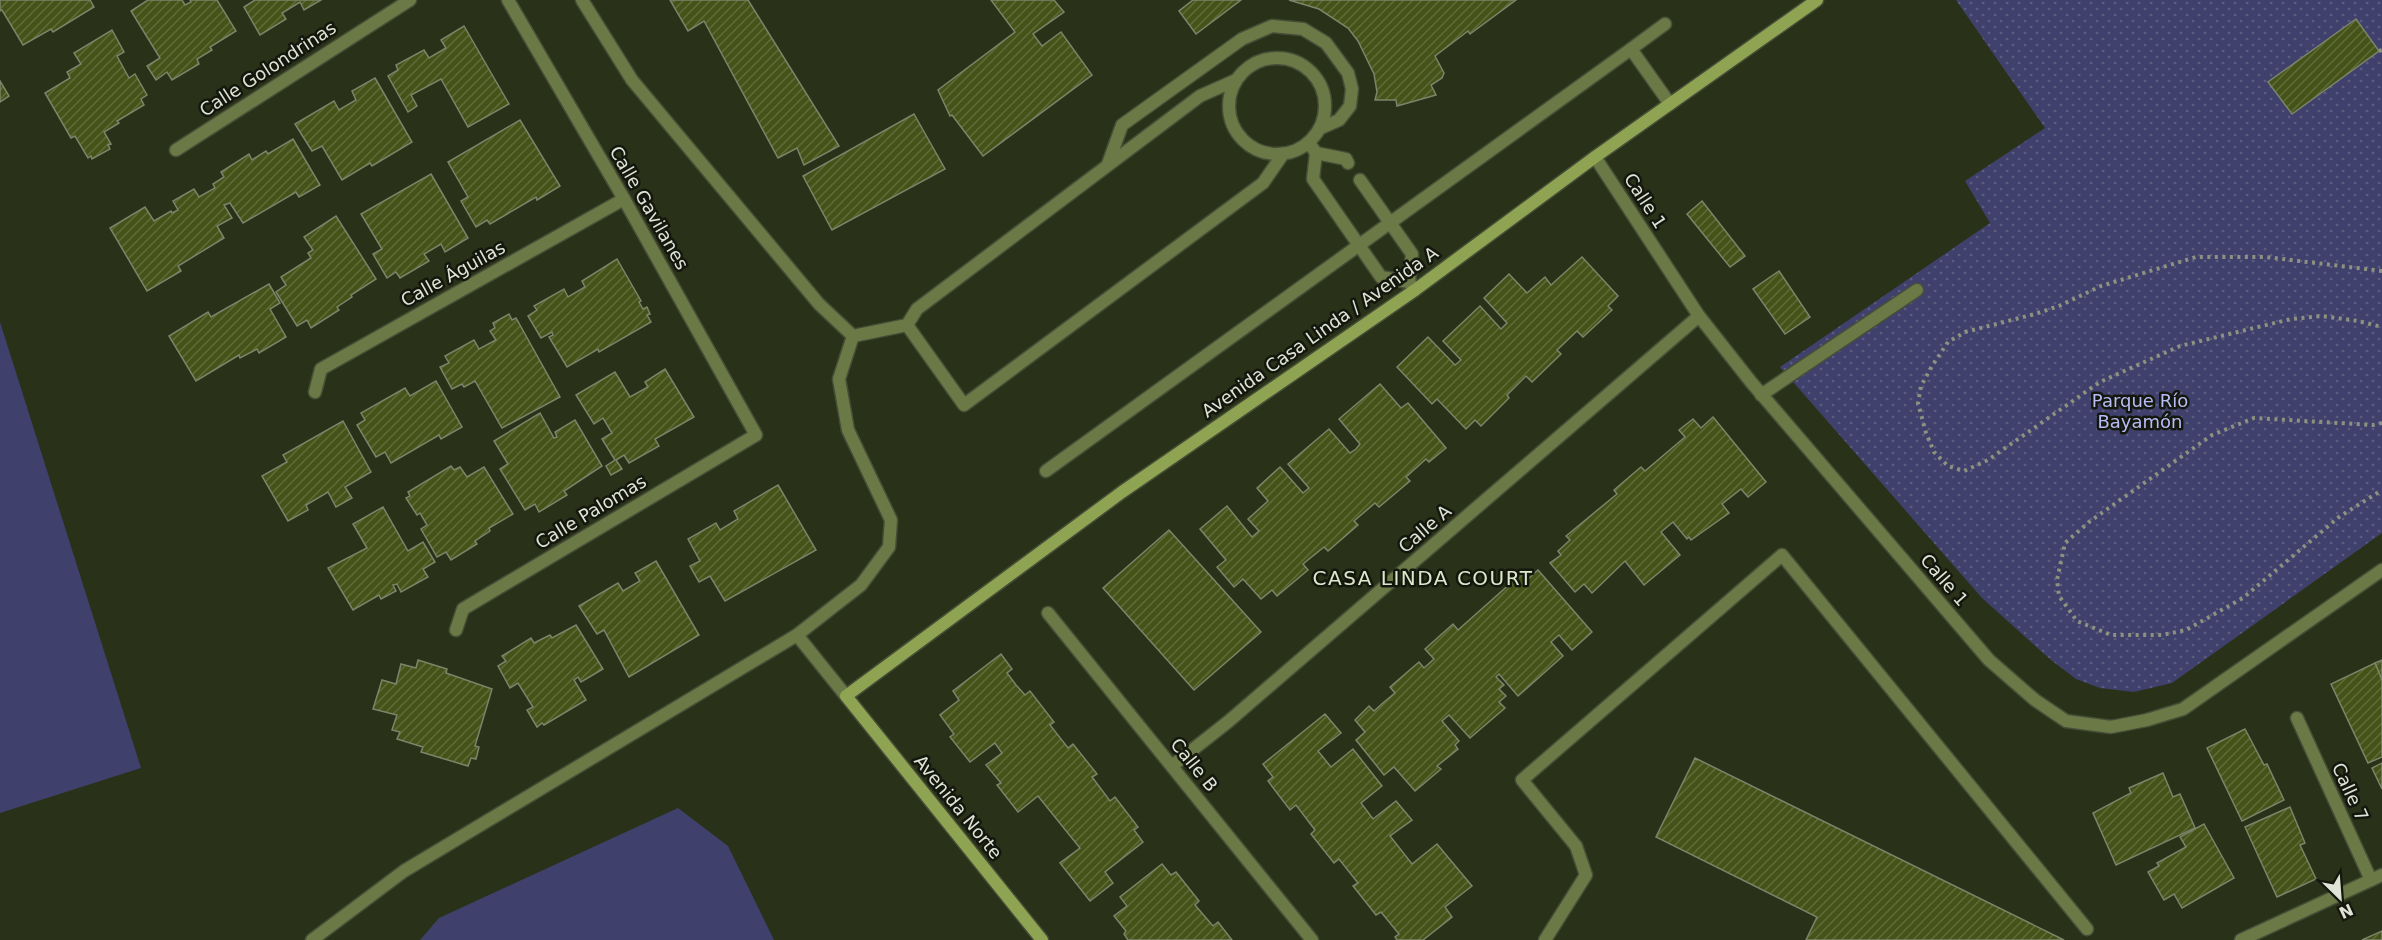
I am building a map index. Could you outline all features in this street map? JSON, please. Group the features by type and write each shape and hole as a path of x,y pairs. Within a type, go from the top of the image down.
{"street":[{"name":"Calle Golondrinas","path":"176,150 410,0"},
{"name":"Calle Gavilanes","path":"508,0 624,199 756,435"},
{"path":"582,0 632,80 819,304 853,336"},
{"name":"Avenida Casa Linda / Avenida A","path":"846,696 1122,492 1817,0"},
{"path":"1046,471 1665,24"},
{"path":"1108,165 1122,125 1242,39 1272,26 1303,29 1318,38 1326,43 1348,73 1352,89 1350,106 1339,120 1321,128"},
{"path":"1631,49 1670,104"},
{"path":"1348,163 1346,159 1312,148 1283,154 1267,153 1253,148 1240,138 1232,125 1229,110 1230,94 1236,80 1247,68 1260,60 1276,57 1293,60 1308,67 1319,80 1325,95 1326,112 1312,148 1313,179 1381,277 1412,286 1412,254 1360,180"},
{"path":"853,336 907,325 917,309 1200,96 1236,80"},
{"path":"907,325 964,405 1263,183 1283,154"},
{"name":"Calle 1","path":"1595,157 1700,316 1761,395 1989,660 2035,700 2067,721 2111,727 2147,720 2183,709 2382,570"},
{"name":"Calle Águilas","path":"315,392 321,369 624,199"},
{"path":"1761,395 1917,290"},
{"name":"Calle A","path":"1172,766 1229,721 1700,316"},
{"path":"312,940 404,871 797,635 861,585 889,547 891,520 848,430 839,379 853,336"},
{"name":"Calle Palomas","path":"456,630 463,609 756,435"},
{"path":"1545,940 1586,875 1576,846 1522,780 1782,555 2087,929"},
{"name":"Calle B","path":"1048,613 1312,940"},
{"path":"797,635 846,696"},
{"name":"Avenida Norte","path":"846,696 1042,940"},
{"name":"Calle 7","path":"2297,718 2376,877"},
{"path":"2241,940 2376,877"}],"path":[{"path":"2382,271 2266,257 2196,257 2101,286 2059,306 1965,332 1948,342 1932,366 1922,386 1918,403 1934,452 1948,466 1964,471 1988,460 2100,382 2180,346 2291,319 2322,316 2382,327"},
{"path":"2382,423 2373,425 2254,418 2212,435 2089,522 2066,543 2057,580 2059,596 2077,621 2111,635 2162,635 2186,630 2243,598 2340,518 2382,489"}],"green space":[{"name":"Parque Río Bayamón","path":"1956,0 2382,0 2382,533 2172,683 2134,692 2100,688 2076,679 2051,660 1982,598 1780,367 1990,223 1965,181 2045,128"},
{"path":"0,322 141,768 0,813"},
{"path":"678,808 728,846 774,940 420,940 439,918"}],"building":[{"path":"0,0 90,0 94,7 53,32 51,29 23,45 2,10 0,11"},
{"path":"148,0 182,0 185,5 191,2 190,0 217,0 236,31 210,47 212,50 197,59 199,64 172,80 167,72 156,80 147,66 160,58 131,11"},
{"path":"255,0 321,0 304,10 300,2 282,13 286,19 260,35 244,7"},
{"path":"670,0 748,0 839,146 804,165 797,148 778,158 704,21 688,31"},
{"path":"991,0 1054,0 1064,12 1033,34 1042,46 1061,32 1092,75 983,156 952,115 950,116 938,90 1015,32"},
{"path":"1193,0 1241,0 1196,34 1179,11"},
{"path":"1289,0 1516,0 1470,34 1468,31 1435,56 1444,73 1442,78 1431,85 1436,95 1397,106 1396,100 1375,100 1377,92 1374,74 1358,41 1348,28 1319,9"},
{"path":"2356,19 2379,51 2292,114 2268,82"},
{"path":"464,26 509,104 468,127 441,79 411,95 417,106 408,112 388,76 398,70 396,65 424,50 429,58 446,48 441,40"},
{"path":"112,30 124,52 117,56 129,78 135,74 147,95 141,99 144,105 117,121 119,123 104,132 111,144 108,145 110,149 92,159 91,156 88,158 75,136 71,138 45,93 70,78 67,72 81,64 74,53"},
{"path":"375,78 412,142 372,166 370,163 342,180 322,146 312,151 295,124 334,101 339,110 356,100 352,91"},
{"path":"0,81 9,96 0,102"},
{"path":"914,114 945,169 832,230 803,176"},
{"path":"520,120 560,186 490,224 487,220 476,227 461,201 468,197 448,162"},
{"path":"293,139 320,185 299,197 296,192 243,223 230,203 224,205 232,218 217,226 224,238 178,266 181,271 147,291 110,228 145,207 154,221 171,211 172,213 178,210 173,201 194,189 199,197 215,188 213,184 224,177 221,172 249,154 252,160 266,151 268,154"},
{"path":"431,174 468,238 445,252 441,244 424,254 429,261 400,278 396,272 387,278 373,254 382,249 361,214"},
{"path":"1702,201 1745,256 1730,267 1687,214"},
{"path":"336,216 376,279 351,295 352,297 337,307 339,310 311,328 307,320 297,326 276,292 286,285 281,277 311,258 308,253 313,250 304,237"},
{"path":"1582,257 1618,296 1608,306 1612,310 1583,337 1577,331 1557,350 1561,354 1532,382 1526,376 1507,395 1509,398 1481,426 1475,420 1466,429 1437,399 1432,404 1397,367 1428,337 1455,365 1461,360 1443,341 1480,306 1501,329 1507,323 1484,298 1509,274 1527,293 1545,277 1551,285"},
{"path":"617,259 641,301 639,302 643,309 647,307 650,314 647,315 651,322 599,352 598,349 567,367 549,337 553,335 552,332 541,338 528,316 537,310 534,306 564,289 568,297 585,287 582,281"},
{"path":"1779,271 1810,317 1785,334 1753,289"},
{"path":"269,284 280,303 270,309 286,337 259,353 257,349 240,358 239,355 196,381 169,336 208,312 211,317"},
{"path":"509,314 512,320 516,318 560,397 502,428 475,381 464,387 462,384 452,389 440,367 449,363 445,356 474,340 479,349 496,340 490,331 495,328 493,323"},
{"path":"665,369 694,417 655,439 659,446 629,463 624,455 616,460 622,469 611,475 606,466 615,460 602,439 612,433 603,418 594,424 576,395 615,372 630,397 648,387 645,382"},
{"path":"436,381 462,427 441,439 439,435 391,463 385,452 376,457 357,425 365,420 361,413 405,388 410,396"},
{"path":"1380,384 1401,408 1408,403 1446,448 1429,462 1426,459 1406,477 1410,481 1379,507 1375,503 1354,521 1358,525 1328,551 1324,547 1303,564 1308,570 1277,596 1272,590 1261,599 1243,579 1234,587 1217,567 1226,560 1200,529 1227,506 1252,537 1259,531 1248,519 1268,501 1257,488 1280,467 1303,493 1309,488 1288,464 1329,429 1350,453 1356,449 1360,444 1339,419"},
{"path":"540,413 554,438 557,437 555,432 575,420 602,466 564,491 567,495 539,512 535,504 525,510 500,469 508,464 494,441"},
{"path":"1713,417 1766,482 1748,497 1741,489 1722,504 1729,513 1691,540 1689,537 1687,539 1673,522 1661,532 1680,555 1644,585 1625,561 1592,593 1584,584 1575,592 1550,563 1561,555 1558,551 1570,540 1566,536 1617,494 1614,490 1641,467 1645,471 1685,437 1679,430 1693,419 1701,428"},
{"path":"343,421 371,472 345,487 352,498 336,507 328,492 306,505 308,510 288,521 262,476 287,462 283,455"},
{"path":"451,466 454,470 460,467 467,477 484,467 513,514 489,528 490,531 475,541 477,544 451,560 446,552 437,557 421,529 427,525 420,513 417,515 406,498 410,496 408,492"},
{"path":"778,485 816,550 725,601 710,576 699,582 690,566 700,561 688,539 716,523 720,530 738,519 734,511"},
{"path":"383,507 408,551 423,542 435,562 423,569 428,577 401,592 397,584 393,585 396,591 381,599 379,595 353,610 328,568 367,548 353,524"},
{"path":"1169,530 1261,632 1194,690 1103,588"},
{"path":"656,561 699,635 629,677 604,630 597,634 579,606 618,583 623,591 640,581 635,573"},
{"path":"1538,570 1592,632 1572,650 1559,635 1551,642 1563,656 1518,696 1499,674 1496,677 1504,685 1499,689 1506,696 1499,702 1505,708 1470,738 1449,715 1442,721 1459,741 1455,745 1458,749 1437,766 1441,769 1415,791 1394,767 1384,775 1356,740 1365,732 1355,720 1369,706 1374,711 1395,693 1390,687 1419,662 1424,668 1434,659 1425,649 1453,624 1458,630 1521,574 1527,580"},
{"path":"576,625 603,669 581,682 578,677 574,680 586,700 537,727 527,710 533,707 518,683 510,688 498,666 506,661 502,656 531,638 534,643 550,635 552,638"},
{"path":"1001,654 1012,669 1007,673 1016,685 1025,695 1030,691 1054,722 1050,725 1068,748 1073,744 1097,774 1092,777 1110,801 1115,797 1138,827 1134,830 1143,842 1105,872 1113,883 1090,901 1060,863 1080,848 1038,796 1018,812 997,785 1001,783 986,765 1002,753 995,743 970,762 950,737 954,734 940,715 959,700 953,691"},
{"path":"418,660 447,669 446,673 492,689 475,746 479,747 476,759 471,758 468,766 421,752 423,747 397,739 400,732 392,730 397,715 373,709 382,680 396,684 401,664 416,668"},
{"path":"2382,660 2382,680 2375,663"},
{"path":"2375,663 2382,680 2382,757 2368,763 2331,684"},
{"path":"1325,714 1341,733 1318,751 1331,767 1353,749 1382,786 1361,803 1373,819 1396,801 1412,820 1390,836 1412,864 1437,844 1472,886 1445,907 1452,917 1423,940 1397,940 1395,937 1399,934 1381,912 1376,915 1353,886 1358,883 1339,859 1334,863 1311,834 1315,830 1296,805 1290,810 1268,781 1273,777 1263,764"},
{"path":"2245,729 2264,765 2267,764 2284,800 2242,821 2207,748"},
{"path":"1695,758 2064,940 1806,940 1817,917 1656,837"},
{"path":"2382,763 2382,789 2372,768"},
{"path":"2163,773 2173,797 2180,794 2195,828 2116,865 2093,813 2131,793 2129,788"},
{"path":"2290,807 2305,843 2300,845 2316,879 2277,897 2245,827"},
{"path":"2204,824 2234,878 2182,908 2174,894 2164,900 2148,872 2159,866 2157,863 2186,847 2180,837"},
{"path":"1162,864 1171,875 1176,872 1199,901 1195,905 1213,926 1218,922 1232,940 1128,940 1124,934 1126,931 1114,916 1127,906 1120,897"},
{"path":"2382,931 2382,940 2362,940"}],"district":[{"name":"CASA LINDA COURT","path":"1423,578"}]}
